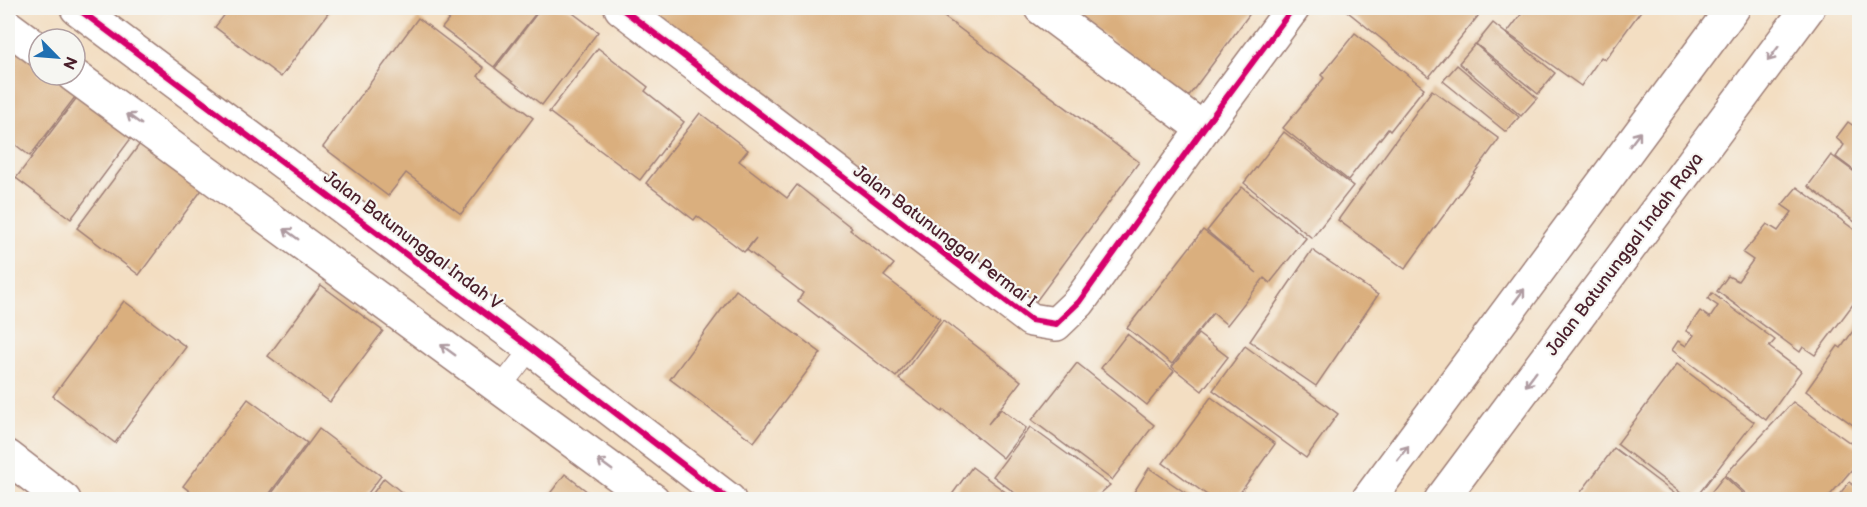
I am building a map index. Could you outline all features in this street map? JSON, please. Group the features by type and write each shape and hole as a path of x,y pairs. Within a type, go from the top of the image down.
{"street":[{"name":"Jalan Batununggal Indah V","path":"77,8 531,348 729,500"},
{"name":"Jalan Batununggal Permai I","path":"621,8 1031,320 1056,324 1079,302 1293,8"},
{"path":"1041,8 1203,129"},
{"path":"1368,500 1733,8"},
{"name":"Jalan Batununggal Indah Raya","path":"1441,500 1808,8"},
{"path":"8,27 27,41"},
{"path":"87,85 653,500"},
{"path":"8,457 64,500"}],"lane":[{"path":"500,388 531,348"}],"building":[{"path":"230,8 332,8 281,77 215,27"},
{"path":"434,8 456,8 448,18"},
{"path":"458,8 540,8 494,67 442,28"},
{"path":"541,8 566,8 598,32 542,105 495,68"},
{"path":"637,8 932,8 1139,162 1034,304"},
{"path":"1068,8 1254,8 1188,97"},
{"path":"1343,8 1468,8 1478,16 1429,77"},
{"path":"1526,8 1643,8 1605,60 1601,57 1581,86 1507,33"},
{"path":"418,18 484,68 478,76 533,118 461,214 406,173 388,196 323,147"},
{"path":"1493,23 1555,73 1538,94 1476,44"},
{"path":"1355,33 1424,88 1348,180 1283,128 1324,78 1321,75"},
{"path":"13,42 27,53 27,87 72,87 79,92 30,156 8,139 8,49"},
{"path":"1475,44 1537,98 1521,116 1459,63"},
{"path":"598,48 648,87 645,91 684,122 640,180 549,112"},
{"path":"1457,65 1519,117 1506,132 1443,81"},
{"path":"1432,90 1499,139 1405,269 1338,220"},
{"path":"78,96 132,137 71,219 16,178"},
{"path":"1860,108 1860,120 1854,115"},
{"path":"700,113 748,150 739,161 787,198 797,185 894,264 884,276 940,319 896,377 798,301 803,293 747,250 756,238 744,252 697,216 694,220 646,183"},
{"path":"1848,122 1858,129 1860,127 1860,175 1836,157 1844,145 1836,138"},
{"path":"1284,132 1353,186 1312,238 1244,183"},
{"path":"145,137 207,183 139,275 77,228"},
{"path":"1831,155 1860,176 1860,226 1808,186"},
{"path":"1242,187 1306,238 1270,283 1264,278 1227,325 1213,313 1172,364 1127,328 1203,230 1257,273 1207,231"},
{"path":"1797,187 1860,234 1860,295 1815,355 1803,347 1800,352 1717,291 1728,276 1738,281 1753,260 1743,253 1767,224 1778,231 1792,212 1782,205"},
{"path":"1312,250 1378,295 1316,386 1250,341"},
{"path":"321,285 383,331 330,402 268,356"},
{"path":"736,290 821,353 754,442 670,379"},
{"path":"1712,293 1775,340 1769,347 1801,371 1766,420 1672,350 1678,341 1686,346 1694,335 1686,331 1700,311 1710,318 1718,306 1708,299"},
{"path":"124,301 186,347 115,443 53,396"},
{"path":"943,320 1021,381 988,424 1001,409 1026,428 1003,458 944,410 942,412 899,379"},
{"path":"1860,321 1860,430 1806,391 1838,346 1841,348"},
{"path":"1127,334 1174,371 1147,405 1101,368"},
{"path":"1198,334 1228,357 1202,391 1172,367"},
{"path":"1245,346 1338,414 1306,458 1213,390"},
{"path":"1077,363 1154,425 1112,480 1032,420"},
{"path":"1677,364 1754,422 1694,500 1690,500 1617,444"},
{"path":"1211,397 1275,444 1235,500 1214,500 1163,463"},
{"path":"248,399 307,443 265,500 201,500 183,486"},
{"path":"1793,402 1860,450 1860,460 1826,500 1753,500 1725,475"},
{"path":"1030,427 1110,485 1093,500 1024,500 993,476"},
{"path":"319,429 381,476 363,500 267,500"},
{"path":"1614,448 1683,500 1575,500"},
{"path":"972,467 1016,500 948,500"},
{"path":"1149,468 1196,500 1129,500"},
{"path":"565,474 598,500 545,500"},
{"path":"1724,476 1750,500 1705,500"},
{"path":"384,478 411,500 368,500"},
{"path":"1849,482 1860,490 1860,500 1835,500"}],"cycle path":[{"path":"77,8 531,348 729,500"},
{"path":"621,8 1031,320 1056,324 1079,302 1293,8"}]}
